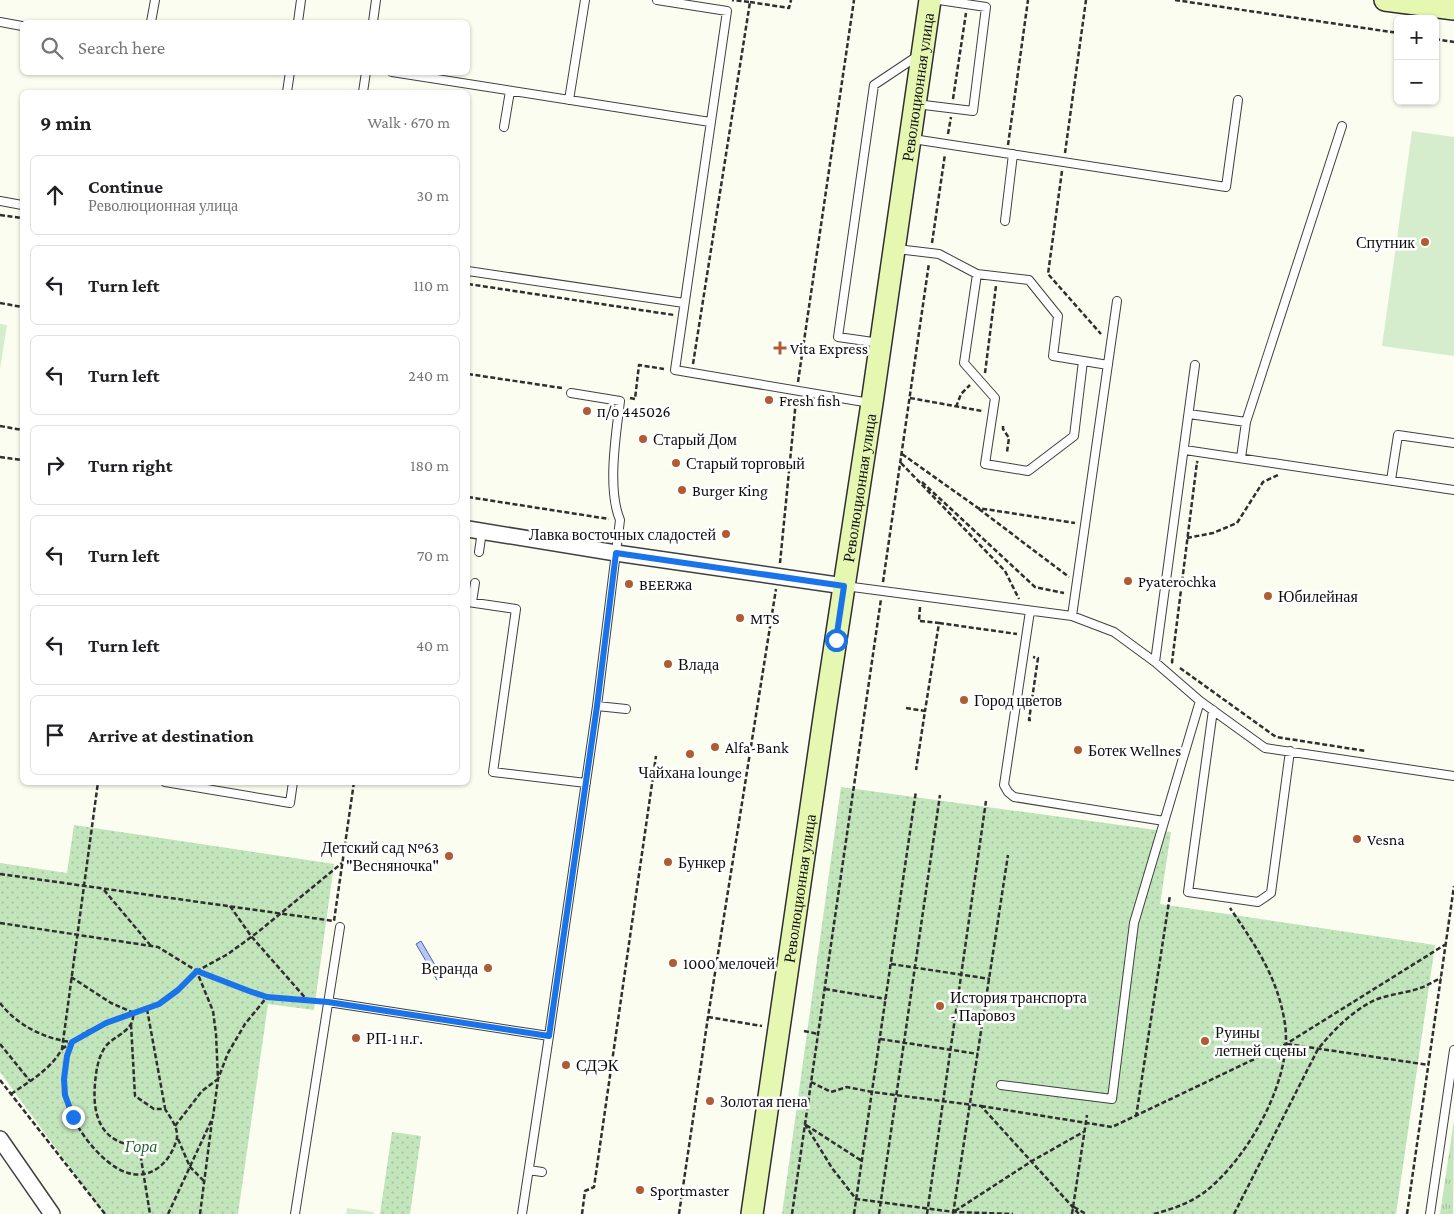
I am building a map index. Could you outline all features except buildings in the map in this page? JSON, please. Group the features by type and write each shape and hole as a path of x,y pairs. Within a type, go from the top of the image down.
{"main road":[{"name":"Революционная улица","path":"752,1214 930,0"},
{"path":"1385,0 1454,9"}],"street":[{"path":"475,530 616,553 844,586"},
{"path":"0,1140 52,1214"}],"lane":[{"path":"151,20 155,0"},
{"path":"298,20 301,0"},
{"path":"373,20 376,0"},
{"path":"569,100 585,0"},
{"path":"657,0 727,11 675,370 872,404"},
{"path":"916,104 973,111 986,7 939,0"},
{"path":"0,22 20,26"},
{"path":"881,343 838,337 839,327 874,85 923,52"},
{"path":"287,90 290,75"},
{"path":"363,90 366,75"},
{"path":"411,75 710,122"},
{"path":"504,127 510,91"},
{"path":"911,139 1226,187 1238,100"},
{"path":"1241,458 1246,422 1342,126"},
{"path":"1005,221 1010,154"},
{"path":"0,201 20,205"},
{"path":"894,248 939,254 977,274 1029,280 1058,316 1052,356 1108,365"},
{"path":"470,271 684,303"},
{"path":"977,274 964,363 994,398 985,464 1028,471 1074,436 1083,361"},
{"path":"1072,616 1117,301"},
{"path":"1155,662 1195,365"},
{"path":"522,1214 597,706 620,520 614,507 614,465 620,401 569,391"},
{"path":"1189,414 1246,422"},
{"path":"1391,480 1398,435 1454,443"},
{"path":"1185,450 1454,490"},
{"path":"475,530 479,552"},
{"path":"475,583 470,602 516,609 493,772 586,783"},
{"path":"844,586 1072,616 1114,632 1155,662 1200,701 1265,748 1454,776"},
{"path":"1027,610 1004,785 1008,792 1014,797 1164,821"},
{"path":"1001,1085 1112,1099 1134,923 1200,701"},
{"path":"597,706 626,708"},
{"path":"1213,710 1188,892 1258,902 1272,893 1290,751"},
{"path":"184,785 290,803 293,785"},
{"path":"296,1214 340,927"},
{"path":"328,1002 549,1036"},
{"path":"1430,1214 1454,1050"},
{"path":"529,1170 542,1172"}],"path":[{"path":"732,0 789,8 791,0"},
{"path":"679,1214 778,577 797,390 854,0"},
{"path":"1010,154 1028,0"},
{"path":"1086,0 1048,274 1111,344"},
{"path":"1175,0 1394,33"},
{"path":"692,373 750,2"},
{"path":"792,1214 967,4"},
{"path":"1439,40 1454,42"},
{"path":"0,215 20,218"},
{"path":"956,407 967,386 985,374 997,277"},
{"path":"470,284 682,316"},
{"path":"0,303 20,306"},
{"path":"625,398 634,399 639,365 675,370"},
{"path":"470,374 569,391"},
{"path":"910,398 1002,415 1003,429 1009,438 1007,452"},
{"path":"0,426 20,430"},
{"path":"902,454 978,508 1077,583"},
{"path":"0,457 20,460"},
{"path":"901,462 1035,587 1075,594"},
{"path":"901,462 1005,571 1027,610 1021,634 919,620"},
{"path":"1206,464 1197,462 1172,662 1276,737 1370,752"},
{"path":"1187,538 1212,533 1237,522 1263,482 1279,474 1270,473"},
{"path":"470,497 620,520"},
{"path":"978,508 1085,525"},
{"path":"916,770 939,624"},
{"path":"906,708 925,712"},
{"path":"582,1214 585,1191 594,1187 656,756"},
{"path":"10,1094 55,1061 62,1049 98,785"},
{"path":"0,874 334,921 354,785"},
{"path":"854,1214 916,791"},
{"path":"879,1214 940,795"},
{"path":"928,1214 986,801"},
{"path":"953,1213 1008,855"},
{"path":"62,1049 106,1023 159,1004 178,990 197,971 228,954 342,863"},
{"path":"1408,1214 1454,886"},
{"path":"103,889 151,946"},
{"path":"1136,1116 1170,894"},
{"path":"1154,1214 1182,1205 1205,1192 1222,1177 1238,1158 1254,1136 1272,1102 1286,1044 1285,1026 1274,983 1266,964 1245,928 1222,897"},
{"path":"230,906 251,936 308,1001"},
{"path":"0,923 158,947 197,971 267,997 328,1002"},
{"path":"811,1082 831,1092 847,1087 872,1092 970,1104 1112,1127 1286,1044 1446,944"},
{"path":"891,964 990,979"},
{"path":"197,971 213,1011 218,1079 200,1214"},
{"path":"71,977 111,1003 134,1013"},
{"path":"1234,1214 1318,1049 1330,1034 1352,1014 1371,1002 1396,993 1419,989 1441,978"},
{"path":"825,989 886,999"},
{"path":"175,1126 202,1091 218,1079 228,1053 245,1024 267,997"},
{"path":"0,1003 9,1014 20,1022 50,1038 72,1042"},
{"path":"147,1009 165,1109 175,1126 190,1167 204,1181"},
{"path":"134,1013 131,1024 135,1096 154,1109 165,1109"},
{"path":"708,1018 764,1026"},
{"path":"131,1024 106,1046 99,1060 94,1093 94,1109 100,1123 112,1137 126,1145 140,1146 150,1214"},
{"path":"804,1031 818,1034"},
{"path":"880,1039 978,1054"},
{"path":"72,1042 67,1056 64,1079 65,1095 73,1117 95,1149 112,1164 128,1173 143,1175 155,1171 165,1164 178,1137"},
{"path":"0,1044 30,1081"},
{"path":"1286,1044 1429,1065"},
{"path":"0,1080 105,1214"},
{"path":"981,1106 1079,1214"},
{"path":"1072,1214 1087,1114"},
{"path":"168,1214 213,1117"},
{"path":"805,1124 862,1161"},
{"path":"805,1124 832,1168 856,1199 953,1213 1014,1214"},
{"path":"953,1213 1032,1162 1085,1131"},
{"path":"1073,1206 1086,1214"}],"green space":[{"name":"Спутник","path":"1412,131 1454,137 1454,356 1382,346"},
{"path":"0,324 7,325 0,369"},
{"path":"841,787 1171,832 1160,904 1435,945 1396,1214 782,1214"},
{"name":"Гора","path":"74,825 334,864 314,1010 268,1004 238,1214 104,1214 0,1072 0,863 67,873"},
{"path":"1454,1120 1453,1214 1440,1214"},
{"path":"392,1132 421,1136 410,1214 380,1214"},
{"path":"347,1208 374,1212 374,1214 346,1214"}],"water":[{"path":"421,941 442,977 437,980 416,944"}],"place":[{"name":"Спутник","path":"1425,242"},
{"name":"Vita Express","path":"780,348"},
{"name":"Fresh fish","path":"769,400"},
{"name":"п/о 445026","path":"587,411"},
{"name":"Старый Дом","path":"643,439"},
{"name":"Старый торговый","path":"676,463"},
{"name":"Burger King","path":"682,490"},
{"name":"Лавка восточных сладостей","path":"726,534"},
{"name":"Pyaterochka","path":"1128,581"},
{"name":"BEERжа","path":"629,584"},
{"name":"Юбилейная","path":"1268,596"},
{"name":"MTS","path":"740,618"},
{"name":"Влада","path":"668,664"},
{"name":"Город цветов","path":"964,700"},
{"name":"Alfa-Bank","path":"715,747"},
{"name":"Ботек Wellnes","path":"1078,750"},
{"name":"Чайхана lounge","path":"690,754"},
{"name":"Vesna","path":"1357,839"},
{"name":"Детский сад №63 \"Весняночка\"","path":"449,856"},
{"name":"Бункер","path":"668,862"},
{"name":"1000 мелочей","path":"673,963"},
{"name":"Веранда","path":"488,968"},
{"name":"История транспорта - Паровоз","path":"940,1006"},
{"name":"РП-1 н.г.","path":"356,1038"},
{"name":"Руины летней сцены","path":"1205,1041"},
{"name":"СДЭК","path":"566,1065"},
{"name":"Золотая пена","path":"710,1101"},
{"name":"Sportmaster","path":"640,1190"}],"route":[{"path":"73,1117 65,1095 64,1079 67,1056 72,1042 86,1032 106,1023 159,1004 178,990 197,971 267,997 328,1002 549,1036 597,706 616,553 844,586 836,640"}]}
